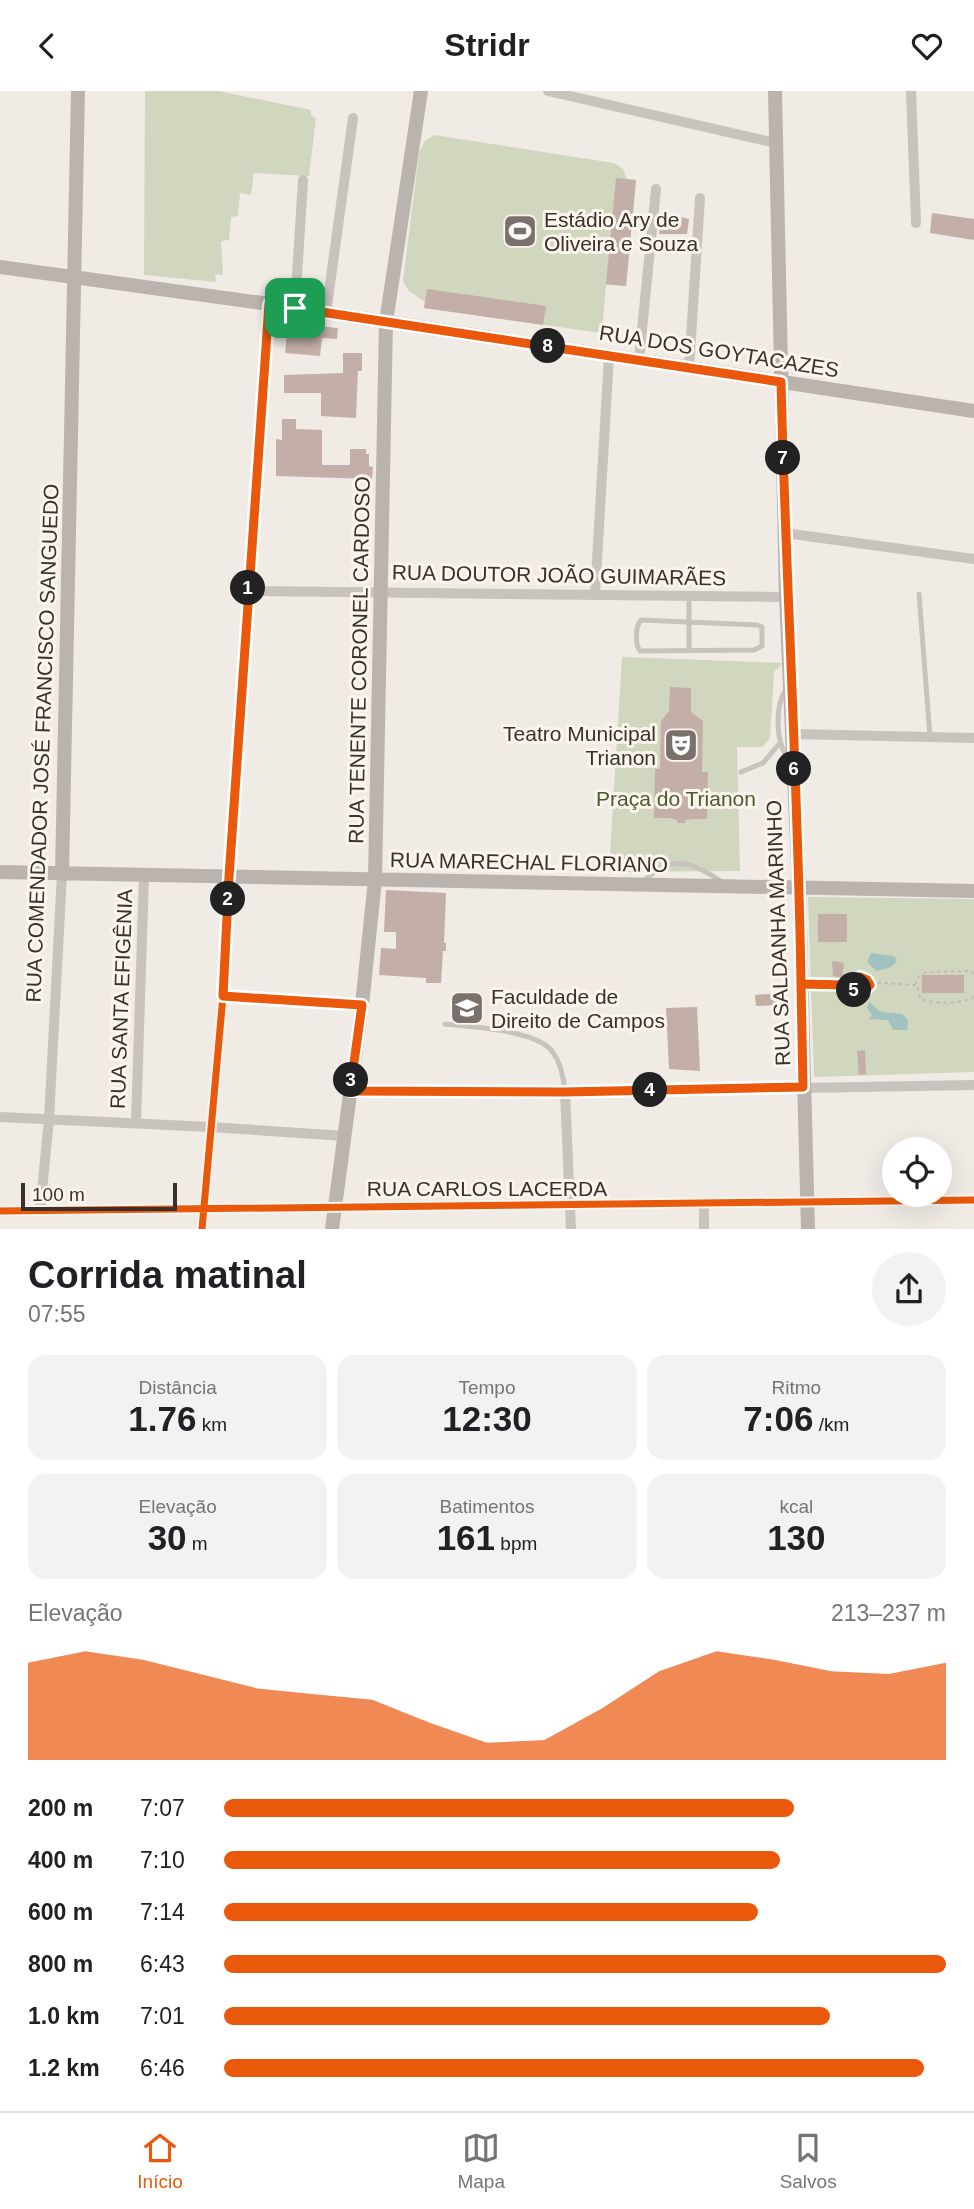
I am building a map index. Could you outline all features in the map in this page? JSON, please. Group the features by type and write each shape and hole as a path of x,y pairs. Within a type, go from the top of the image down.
{"main road":[{"name":"RUA COMENDADOR JOSÉ FRANCISCO SANGUEDO","path":"62,874 78,91"},
{"name":"RUA TENENTE CORONEL CARDOSO","path":"332,1229 362,1005 375,880 386,322 421,91"},
{"name":"RUA SALDANHA MARINHO","path":"775,91 786,597 799,889 808,1229"},
{"name":"RUA DOS GOYTACAZES","path":"0,267 269,304 974,411"},
{"name":"RUA MARECHAL FLORIANO","path":"0,872 974,891"}],"street":[{"path":"548,91 604,97 776,143"},
{"path":"911,91 916,223"},
{"path":"326,313 353,118"},
{"path":"295,308 303,180"},
{"path":"639,360 656,189"},
{"path":"688,367 700,198"},
{"path":"202,1229 223,996 269,304"},
{"path":"595,594 609,356"},
{"path":"785,533 974,559"},
{"name":"RUA DOUTOR JOÃO GUIMARÃES","path":"248,591 786,597"},
{"path":"793,734 974,738"},
{"name":"RUA COMENDADOR JOSÉ FRANCISCO SANGUEDO","path":"40,1211 49,1119 62,874"},
{"name":"RUA SANTA EFIGÊNIA","path":"136,1123 144,876"},
{"path":"223,996 362,1005"},
{"path":"350,1091 565,1092 974,1085"},
{"path":"565,1092 571,1229"},
{"path":"0,1117 345,1136"},
{"name":"RUA CARLOS LACERDA","path":"0,1211 974,1200"},
{"path":"704,1205 704,1229"}],"lane":[{"path":"919,594 930,737"},
{"path":"689,651 690,596"},
{"path":"640,620 760,626 763,630 762,646 754,650 689,651 638,649 637,625 640,620"},
{"path":"790,687 781,698 780,743 786,756 794,761"},
{"path":"741,772 763,763 780,743"},
{"path":"640,885 660,867 688,863 704,869 731,887"},
{"path":"445,1024 515,1033 546,1045 553,1052 564,1080 565,1092"}],"path":[{"path":"974,976 971,971 926,972 916,979 920,998 926,1001 963,1001 974,995"},
{"path":"801,984 848,985 860,977 870,985"},
{"path":"848,985 858,993 879,983 916,985"}],"green space":[{"path":"145,91 218,91 311,110 311,115 316,118 309,176 254,173 251,195 240,193 238,216 231,217 229,240 221,241 223,275 215,274 216,282 144,275"},
{"name":"Estádio Ary de Oliveira e Souza","path":"434,135 614,163 623,169 627,179 636,180 626,286 606,285 602,333 424,308 425,302 408,290 403,281 419,153 424,142"},
{"name":"Praça do Trianon","path":"622,657 783,663 774,672 770,738 763,747 737,747 740,871 609,872"},
{"path":"808,897 974,899 974,1072 814,1077"}],"water":[{"path":"871,953 897,959 892,966 876,971 867,962"},
{"path":"869,1002 881,1012 902,1014 908,1020 907,1030 893,1030 888,1020 869,1019 872,1015 867,1008"}],"building":[{"path":"616,178 636,180 626,286 606,284"},
{"path":"662,212 689,219 687,234 659,234"},
{"path":"932,213 974,219 974,240 930,233"},
{"path":"427,289 546,306 543,325 424,308"},
{"path":"288,323 338,328 337,339 322,338 320,356 285,353"},
{"path":"343,353 362,353 362,371 358,371 356,418 321,416 321,393 284,393 284,375 343,373"},
{"path":"282,419 296,419 296,429 322,430 322,465 350,465 350,449 366,449 369,466 373,467 372,479 276,476 276,439 282,440"},
{"name":"Teatro Municipal Trianon","path":"670,687 691,688 691,712 703,721 702,772 708,772 707,819 677,823 677,820 669,818 654,818 655,769 660,769 661,721 669,711"},
{"path":"386,890 446,893 446,951 443,951 441,983 426,983 426,978 379,975 381,948 396,949 396,932 384,932"},
{"path":"818,914 847,914 847,942 818,942"},
{"path":"832,961 844,963 842,978 833,976"},
{"path":"922,975 964,975 964,993 922,993"},
{"path":"783,993 782,1005 756,1006 755,995"},
{"path":"697,1007 700,1071 669,1069 666,1008"},
{"path":"865,1050 866,1074 859,1075 857,1051"}],"cycle path":[{"path":"202,1229 223,996 269,304"},
{"path":"0,1211 974,1200"}],"place":[{"name":"Estádio Ary de Oliveira e Souza","path":"520,231"},
{"name":"Teatro Municipal Trianon","path":"681,745"},
{"name":"Faculdade de Direito de Campos","path":"467,1008"}],"route":[{"path":"295,308 269,304 223,996 362,1005 350,1091 565,1092 803,1087 801,984 848,985 850,985 858,993 870,985 863,977 854,979 848,985 801,984 786,597 781,382 295,308"}]}
